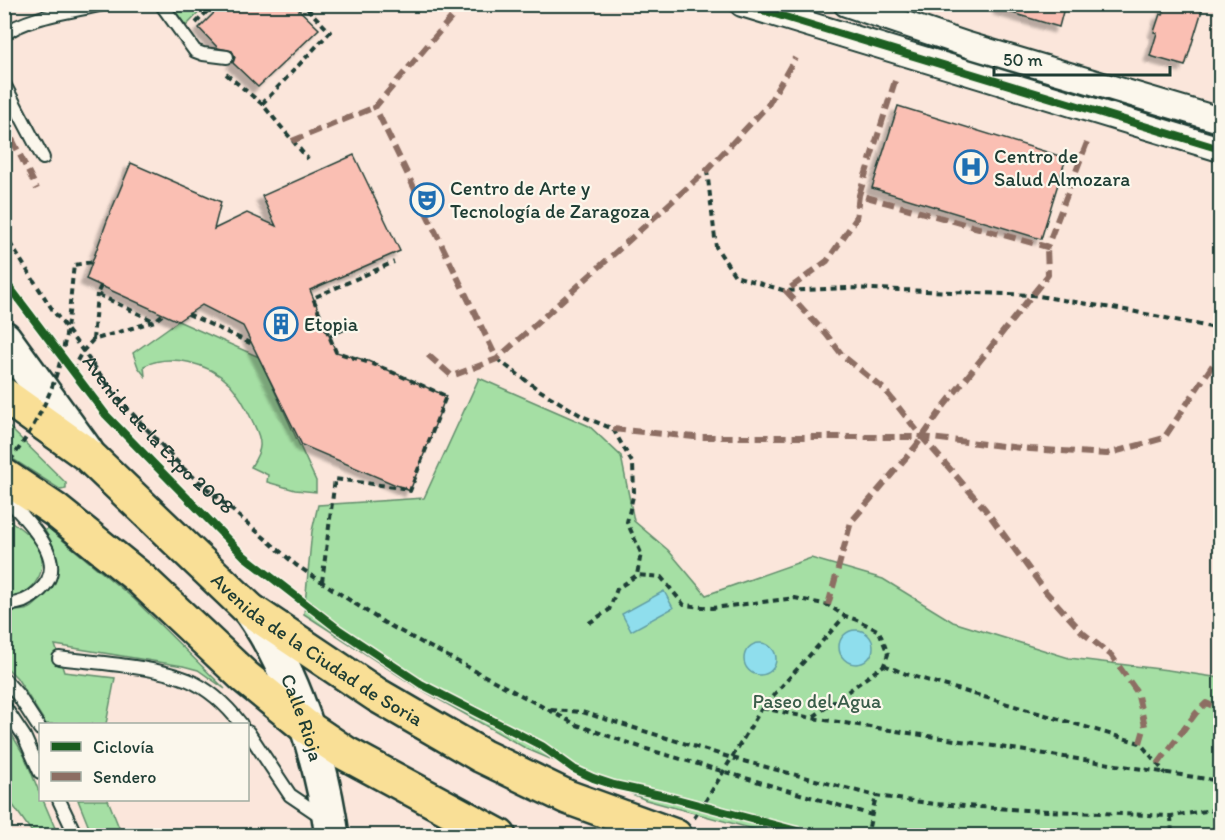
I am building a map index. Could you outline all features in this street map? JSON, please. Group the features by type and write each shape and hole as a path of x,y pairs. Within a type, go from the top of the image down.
{"main road":[{"path":"4,338 88,455"},
{"name":"Avenida de la Ciudad de Soria","path":"4,395 88,455 250,610 377,695 482,756 567,797 675,836"},
{"path":"4,476 55,510 141,579 310,741 345,753 499,836"},
{"name":"Calle Rioja","path":"250,610 273,644 285,670 310,741 331,829"}],"street":[{"path":"742,4 1221,149"},
{"path":"846,4 968,45 1220,117"}],"lane":[{"path":"4,35 13,28 30,22 103,4"},
{"path":"160,4 195,51 227,57"},
{"path":"4,84 43,158"},
{"path":"4,495 46,545 51,568 42,590 20,603 4,604"},
{"path":"59,658 169,674 190,681 215,698 241,723"},
{"path":"4,679 18,695 39,727"},
{"path":"4,706 24,736 39,770"},
{"path":"249,734 290,795 331,829"},
{"path":"61,801 76,836"}],"path":[{"path":"182,36 214,4"},
{"path":"262,104 330,32 303,4"},
{"path":"243,88 262,104 308,159"},
{"path":"707,170 716,247 735,276 786,291 848,288 1032,295 1221,329"},
{"path":"4,470 32,428 53,385 67,332 74,265 92,262"},
{"path":"322,582 335,479 410,491 446,396 376,365 336,352 313,298 394,262"},
{"path":"93,340 101,286"},
{"path":"98,294 154,321"},
{"path":"72,370 82,352 93,340 154,321 163,314"},
{"path":"188,314 252,344"},
{"path":"329,336 356,324"},
{"path":"52,343 79,379"},
{"path":"497,359 538,390 582,416 613,429 633,464 634,492 627,522 641,552 637,575"},
{"path":"589,623 609,610 617,589 637,575 661,577 684,605 712,608 795,598 828,605 845,616 879,631 888,654 884,664 812,718"},
{"path":"692,803 707,805 723,772 762,708 845,616"},
{"path":"884,664 906,674 1140,743 1167,774"},
{"path":"762,708 812,718 1221,781"},
{"path":"547,710 582,712 732,758 876,796 934,804 1171,816 1221,809"},
{"path":"547,710 588,729 723,772 872,815"},
{"path":"869,827 876,796"},
{"path":"1171,816 1172,836"}],"green space":[{"path":"171,5 206,5 186,26"},
{"path":"178,321 259,357 316,481 316,492 295,490 267,482 268,475 251,467 260,448 259,436 239,396 230,384 211,370 189,362 165,360 144,366 145,376 138,367 133,353"},
{"name":"Paseo del Agua","path":"479,378 589,426 621,456 634,521 668,550 706,595 811,558 883,579 953,622 1069,658 1220,678 1220,835 776,835 646,800 527,749 415,686 304,614 312,531 318,505 424,498"},
{"path":"5,423 66,483 66,489 61,490 5,454"},
{"path":"4,516 32,539 42,558 42,567 35,583 22,594 5,598"},
{"path":"48,528 134,599 225,689 198,670 183,666 55,645 64,672 115,678 106,723 45,723 17,678 5,666 4,611 29,608 47,594 52,586 56,577 56,559 45,531"},
{"path":"5,723 24,755 39,792 39,801 43,801 58,835 34,835 5,794"},
{"path":"78,801 108,801 122,835 92,835"}],"water":[{"path":"664,591 673,608 631,631 622,614"},
{"path":"856,630 868,635 873,647 868,659 856,664 844,659 839,647 844,635"},
{"path":"760,643 771,648 776,659 771,670 760,675 749,670 744,659 749,648"}],"building":[{"path":"223,4 293,4 319,29 258,87 233,63 235,57 232,51 218,48 199,28"},
{"path":"1000,4 1065,4 1059,27 999,9"},
{"path":"1166,4 1204,4 1185,66 1150,56 1157,33 1154,32"},
{"name":"Centro de Salud Almozara","path":"898,106 1066,158 1041,239 872,188"},
{"name":"Etopia","path":"354,155 400,251 310,290 336,352 368,361 446,396 410,491 302,445 243,326 202,305 178,321 86,279 131,163 221,202 214,229 247,213 276,226 262,196"}],"marked path":[{"path":"463,4 375,107 497,359"},
{"path":"428,355 452,376 497,359 707,170 768,105 795,58"},
{"path":"895,81 859,195 1047,247 1088,140"},
{"path":"292,141 375,107"},
{"path":"4,123 37,189"},
{"path":"859,195 856,219 827,261 786,291 843,356 884,389 922,437 985,509 1046,592 1083,633 1111,655 1137,692 1145,726 1140,743"},
{"path":"828,605 851,522 916,446 944,406 1048,275 1047,247"},
{"path":"613,429 694,437 922,437 1030,449 1107,454 1164,438 1220,354"},
{"path":"1158,764 1206,703 1220,709"}],"cycle path":[{"path":"742,4 1220,149"},
{"name":"Avenida de la Expo 2008","path":"4,280 106,415 244,556 338,629 421,684 542,746 574,769 593,778 816,836"}],"place":[{"name":"Centro de Salud Almozara","path":"971,167"},
{"name":"Centro de Arte y Tecnología de Zaragoza","path":"427,200"},
{"name":"Etopia","path":"281,324"}]}
